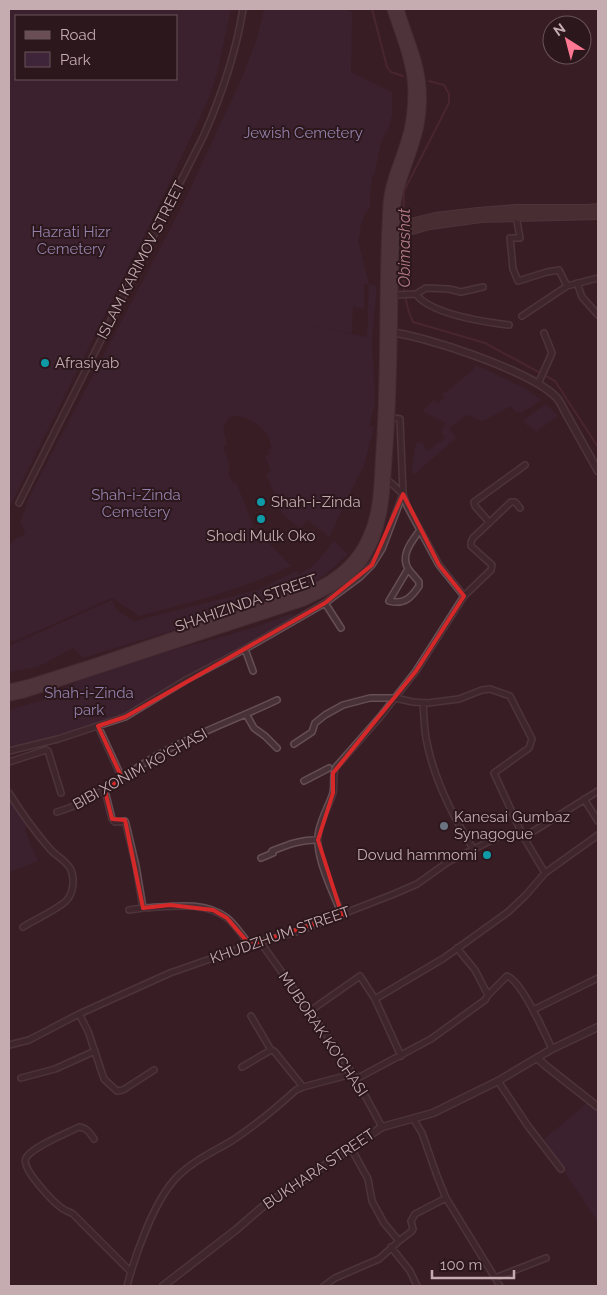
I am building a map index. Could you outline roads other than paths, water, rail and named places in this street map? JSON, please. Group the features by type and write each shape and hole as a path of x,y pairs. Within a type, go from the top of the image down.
{"main road":[{"path":"391,232 390,190 411,126 413,106 411,73 392,9"},
{"path":"391,232 397,195 415,142 421,109 421,90 417,66 400,9"},
{"path":"391,232 435,218 478,212 516,209 587,210 598,208"},
{"path":"391,232 481,218 598,215"},
{"name":"SHAHIZINDA STREET","path":"9,696 24,693 299,603 321,593 353,572 370,548 380,522 386,480 390,417 388,332 397,295 391,232"},
{"name":"SHAHIZINDA STREET","path":"9,689 96,663 302,594 324,584 345,570 356,558 372,528 375,512 383,422 391,232"}],"street":[{"name":"ISLAM KARIMOV STREET","path":"19,503 204,135 218,104 229,71 243,9"},
{"path":"516,216 520,238 510,238 513,269 518,281 559,270 567,286"},
{"path":"522,316 567,286 598,278"},
{"path":"577,283 582,297 598,315"},
{"path":"397,295 414,294 426,288 449,288 461,292 483,287"},
{"path":"414,294 430,306 479,321 509,325"},
{"path":"388,332 400,333 477,357 538,384 557,398 598,471"},
{"path":"538,384 552,353 544,333"},
{"path":"390,417 400,419 402,494 406,506 438,565 464,596"},
{"path":"388,443 401,442"},
{"path":"489,522 475,506 474,502 525,465"},
{"path":"386,480 392,483 402,494"},
{"path":"9,751 125,717 186,680 244,650 325,603 360,577 372,565 382,549 402,494"},
{"path":"342,915 323,865 318,840 319,830 333,793 333,774 336,766 380,717 416,671 464,596 492,567 471,546 471,542 489,522 513,501 520,508"},
{"path":"408,569 389,601 398,604 403,602 417,589 419,582 408,569 405,555 420,530"},
{"path":"325,603 341,628"},
{"path":"244,650 252,671"},
{"path":"294,744 312,732 315,723 325,715 343,705 370,698 394,698 423,703 458,699 490,689 510,696 532,739 529,748 494,773 523,836 545,873"},
{"name":"BIBI XONIM KO'CHASI","path":"57,812 104,791 170,748 276,700"},
{"path":"423,703 426,739 435,770 453,813 474,850"},
{"path":"246,714 254,728 277,748"},
{"path":"98,726 122,778"},
{"path":"9,762 46,750 48,751 61,793"},
{"path":"304,780 329,768"},
{"path":"104,791 112,819 115,822 122,820 126,824 143,908"},
{"name":"KHUDZHUM STREET","path":"9,1045 34,1038 80,1014 170,973 250,944 261,943 296,932 417,884 448,862 498,837 513,834 523,836 539,828 598,791"},
{"path":"9,793 38,835 70,868 73,881 72,890 65,902 23,927"},
{"path":"584,799 598,821"},
{"path":"375,999 428,967 511,909 545,873 598,835"},
{"path":"261,858 273,853 272,850 307,840 318,840"},
{"path":"129,910 170,905 192,906 213,910 227,918 250,944"},
{"name":"MUBORAK KO'CHASI","path":"261,943 354,1076 382,1127"},
{"path":"456,948 475,970 488,995"},
{"path":"310,1011 360,976 375,999 401,1056"},
{"path":"127,1286 157,1206 177,1177 208,1154 262,1120 302,1086 354,1076 401,1056 451,1026 486,1000 488,995 507,976 510,976 516,982 533,1010 552,1049"},
{"path":"533,1010 598,978"},
{"path":"80,1014 88,1031 104,1079 118,1091 123,1090 154,1070"},
{"path":"251,1016 270,1050 274,1051 302,1086"},
{"name":"BUKHARA STREET","path":"164,1286 261,1208 382,1127 414,1120 433,1113 498,1081 552,1049 598,1027"},
{"path":"242,1067 270,1050"},
{"path":"21,1078 55,1069 95,1051"},
{"path":"537,1058 598,1107"},
{"path":"498,1081 528,1126 561,1169"},
{"path":"414,1120 422,1133 446,1198 500,1286"},
{"path":"94,1139 88,1131 79,1127 42,1145 27,1156 25,1164 32,1176 52,1198 62,1208 73,1214 131,1272"},
{"path":"351,1148 368,1179 372,1201 384,1223 399,1241"},
{"path":"324,1286 336,1278 380,1259 391,1247 414,1229 411,1221 415,1214 446,1198"},
{"path":"391,1247 410,1271 417,1286"},
{"path":"496,1278 546,1258"}],"waterway":[{"name":"Obimashat","path":"372,9 387,67 391,72 403,76"},
{"name":"Obimashat","path":"403,222 404,191 449,103 449,94 444,85 429,81"},
{"name":"Obimashat","path":"403,235 404,290 413,322 485,343 555,381 598,447"}],"place":[{"name":"Afrasiyab","path":"45,363"},
{"name":"Shah-i-Zinda","path":"261,502"},
{"name":"Shodi Mulk Oko","path":"261,519"},
{"name":"Kanesai Gumbaz Synagogue","path":"444,826"},
{"name":"Dovud hammomi","path":"487,855"}],"park label":[{"name":"Jewish Cemetery","path":"303,133"},
{"name":"Hazrati Hizr Cemetery","path":"71,240"},
{"name":"Shah-i-Zinda Cemetery","path":"136,504"},
{"name":"Shah-i-Zinda park","path":"89,702"}]}
